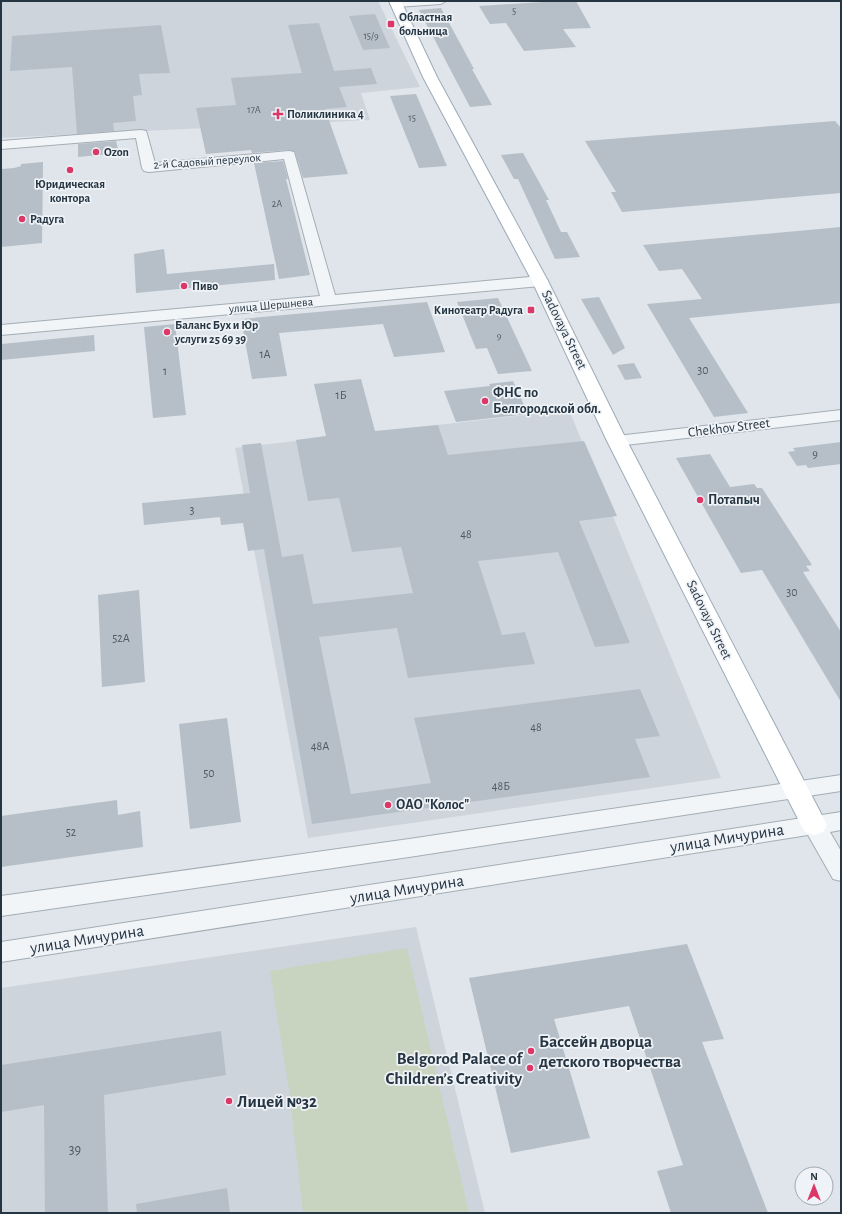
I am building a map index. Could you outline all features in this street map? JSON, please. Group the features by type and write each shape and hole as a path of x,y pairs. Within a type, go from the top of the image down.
{"main road":[{"name":"Sadovaya Street","path":"395,2 430,77 540,281 617,441 814,825"}],"street":[{"path":"395,2 441,1"},
{"name":"2-й Садовый переулок","path":"1,145 141,134 149,168 289,155 329,300"},
{"name":"улица Шершнева","path":"1,330 540,281"},
{"name":"Chekhov Street","path":"617,441 841,415"},
{"path":"1,906 409,848 841,783"},
{"name":"улица Мичурина","path":"1,952 841,821"},
{"path":"814,825 841,872"}],"shaded area":[{"path":"1,1 378,1 420,87 361,93 370,120 1,138"},
{"name":"ОАО \"Колос\"","path":"569,410 721,778 308,838 235,448"},
{"name":"Лицей №32","path":"416,927 485,1213 1,1213 1,988"}],"green space":[{"path":"407,948 469,1213 303,1213 289,1089 270,971"}],"building":[{"path":"576,1 591,28 563,29 576,47 524,51 506,23 490,24 479,6"},
{"path":"441,8 492,105 470,107 419,10"},
{"path":"375,14 390,48 363,50 349,16"},
{"path":"319,23 334,71 371,68 377,84 339,87 347,107 325,109 348,174 303,178 295,152 289,150 252,153 251,150 206,154 196,108 236,105 231,78 302,73 288,25"},
{"path":"161,25 170,73 139,74 142,95 133,96 136,121 113,123 114,131 77,134 72,67 10,71 12,36"},
{"path":"416,94 447,166 419,168 390,96"},
{"path":"835,121 841,128 841,193 622,212 611,192 616,192 585,141"},
{"path":"116,141 119,153 78,157 78,144"},
{"path":"523,153 549,200 546,200 561,232 567,232 580,257 555,259 518,179 514,179 501,155"},
{"path":"283,161 288,179 286,179 310,275 279,279 254,163"},
{"name":"Радуга","path":"43,162 42,243 1,247 1,169 14,168 21,166 21,164"},
{"path":"841,227 841,303 689,318 748,413 714,417 647,304 702,299 682,269 659,271 643,245"},
{"path":"164,249 167,274 274,264 275,280 136,293 134,254"},
{"path":"599,297 625,348 613,355 581,299"},
{"path":"498,298 532,371 498,374 487,348 476,349 457,302"},
{"path":"427,302 445,352 394,357 383,324 279,333 287,376 252,379 241,319"},
{"path":"175,324 186,415 153,418 144,327"},
{"path":"94,335 95,351 1,360 1,344"},
{"path":"634,363 642,378 625,380 617,365"},
{"path":"361,379 375,431 438,425 448,455 584,441 617,516 579,521 630,643 595,647 558,552 478,561 502,635 525,632 535,664 408,678 397,628 319,637 351,794 431,783 414,718 640,689 660,736 635,739 650,777 312,824 264,549 248,551 243,523 221,525 220,517 144,525 142,503 250,493 242,445 261,443 282,557 303,554 313,604 413,593 401,547 352,552 339,498 308,501 296,440 326,436 314,384"},
{"name":"ФНС по Белгородской обл.","path":"513,381 528,414 456,422 444,391 490,386 489,384"},
{"path":"841,442 841,464 808,468 806,465 797,466 788,452 795,451 793,448"},
{"path":"710,454 730,487 754,484 757,488 762,488 812,565 806,566 810,571 803,572 841,632 841,702 762,570 741,573 676,458"},
{"path":"139,590 145,682 102,687 98,595"},
{"path":"227,718 241,822 190,829 179,724"},
{"path":"117,800 118,815 140,811 143,847 1,867 1,816"},
{"name":"Belgorod Palace of Children’s Creativity","path":"687,944 724,1039 702,1042 768,1213 671,1213 657,1171 683,1165 629,1006 554,1019 590,1138 511,1153 469,978"},
{"path":"221,1031 226,1075 104,1095 108,1213 45,1213 44,1105 1,1112 1,1065"},
{"path":"227,1188 230,1213 137,1213 136,1204"}],"place":[{"name":"Областная больница","path":"391,24"},
{"name":"Поликлиника 4","path":"278,114"},
{"name":"Ozon","path":"96,152"},
{"name":"Юридическая контора","path":"70,170"},
{"name":"Радуга","path":"22,219"},
{"name":"Пиво","path":"184,286"},
{"name":"Кинотеатр Радуга","path":"531,310"},
{"name":"Баланс Бух и Юр услуги 25 69 39","path":"167,332"},
{"name":"ФНС по Белгородской обл.","path":"485,401"},
{"name":"Потапыч","path":"700,500"},
{"name":"ОАО \"Колос\"","path":"388,805"},
{"name":"Бассейн дворца детского творчества","path":"531,1051"},
{"name":"Belgorod Palace of Children’s Creativity","path":"530,1068"},
{"name":"Лицей №32","path":"229,1101"}]}
